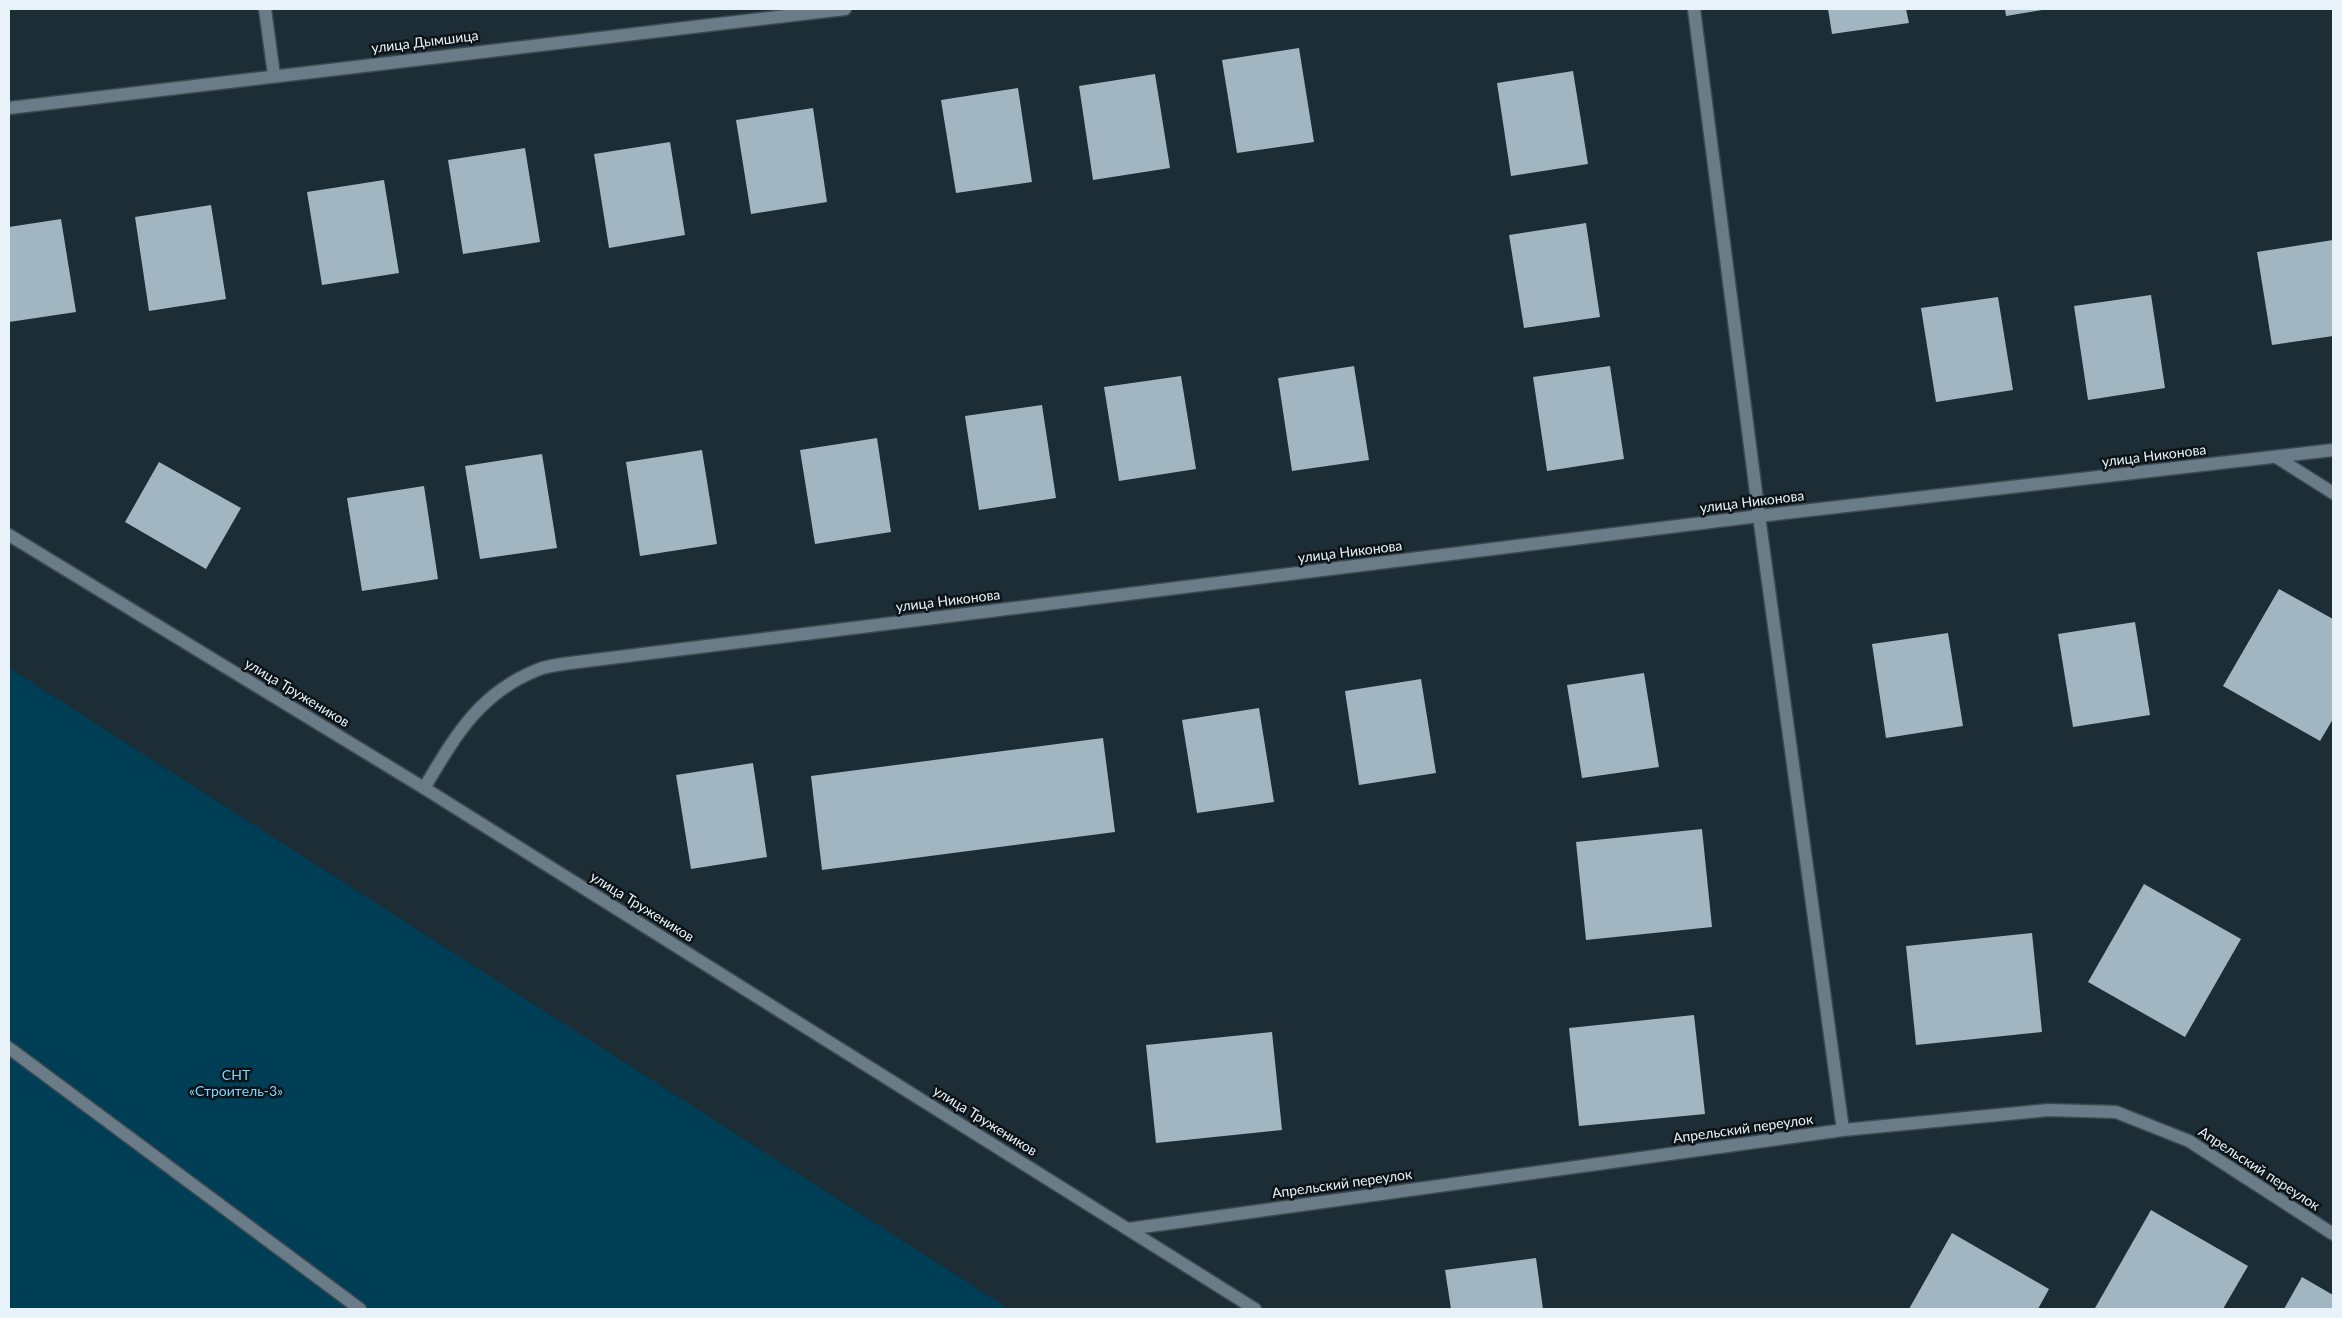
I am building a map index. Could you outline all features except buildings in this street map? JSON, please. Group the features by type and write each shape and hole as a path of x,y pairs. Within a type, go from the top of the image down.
{"street":[{"path":"265,9 274,75"},
{"name":"улица Дымшица","path":"9,108 274,75 845,9"},
{"path":"1694,9 1759,516 1843,1130"},
{"name":"улица Никонова","path":"424,788 458,732 477,709 501,688 538,669 588,661 1759,516 2333,450"},
{"path":"2276,457 2333,493"},
{"name":"улица Тружеников","path":"9,534 424,788 1255,1309"},
{"path":"9,1048 360,1309"},
{"name":"Апрельский переулок","path":"1128,1229 1843,1130 2049,1110 2116,1112 2189,1141 2333,1234"}],"green space":[{"name":"СНТ «Строитель-3»","path":"9,668 1009,1309 9,1309"}]}
